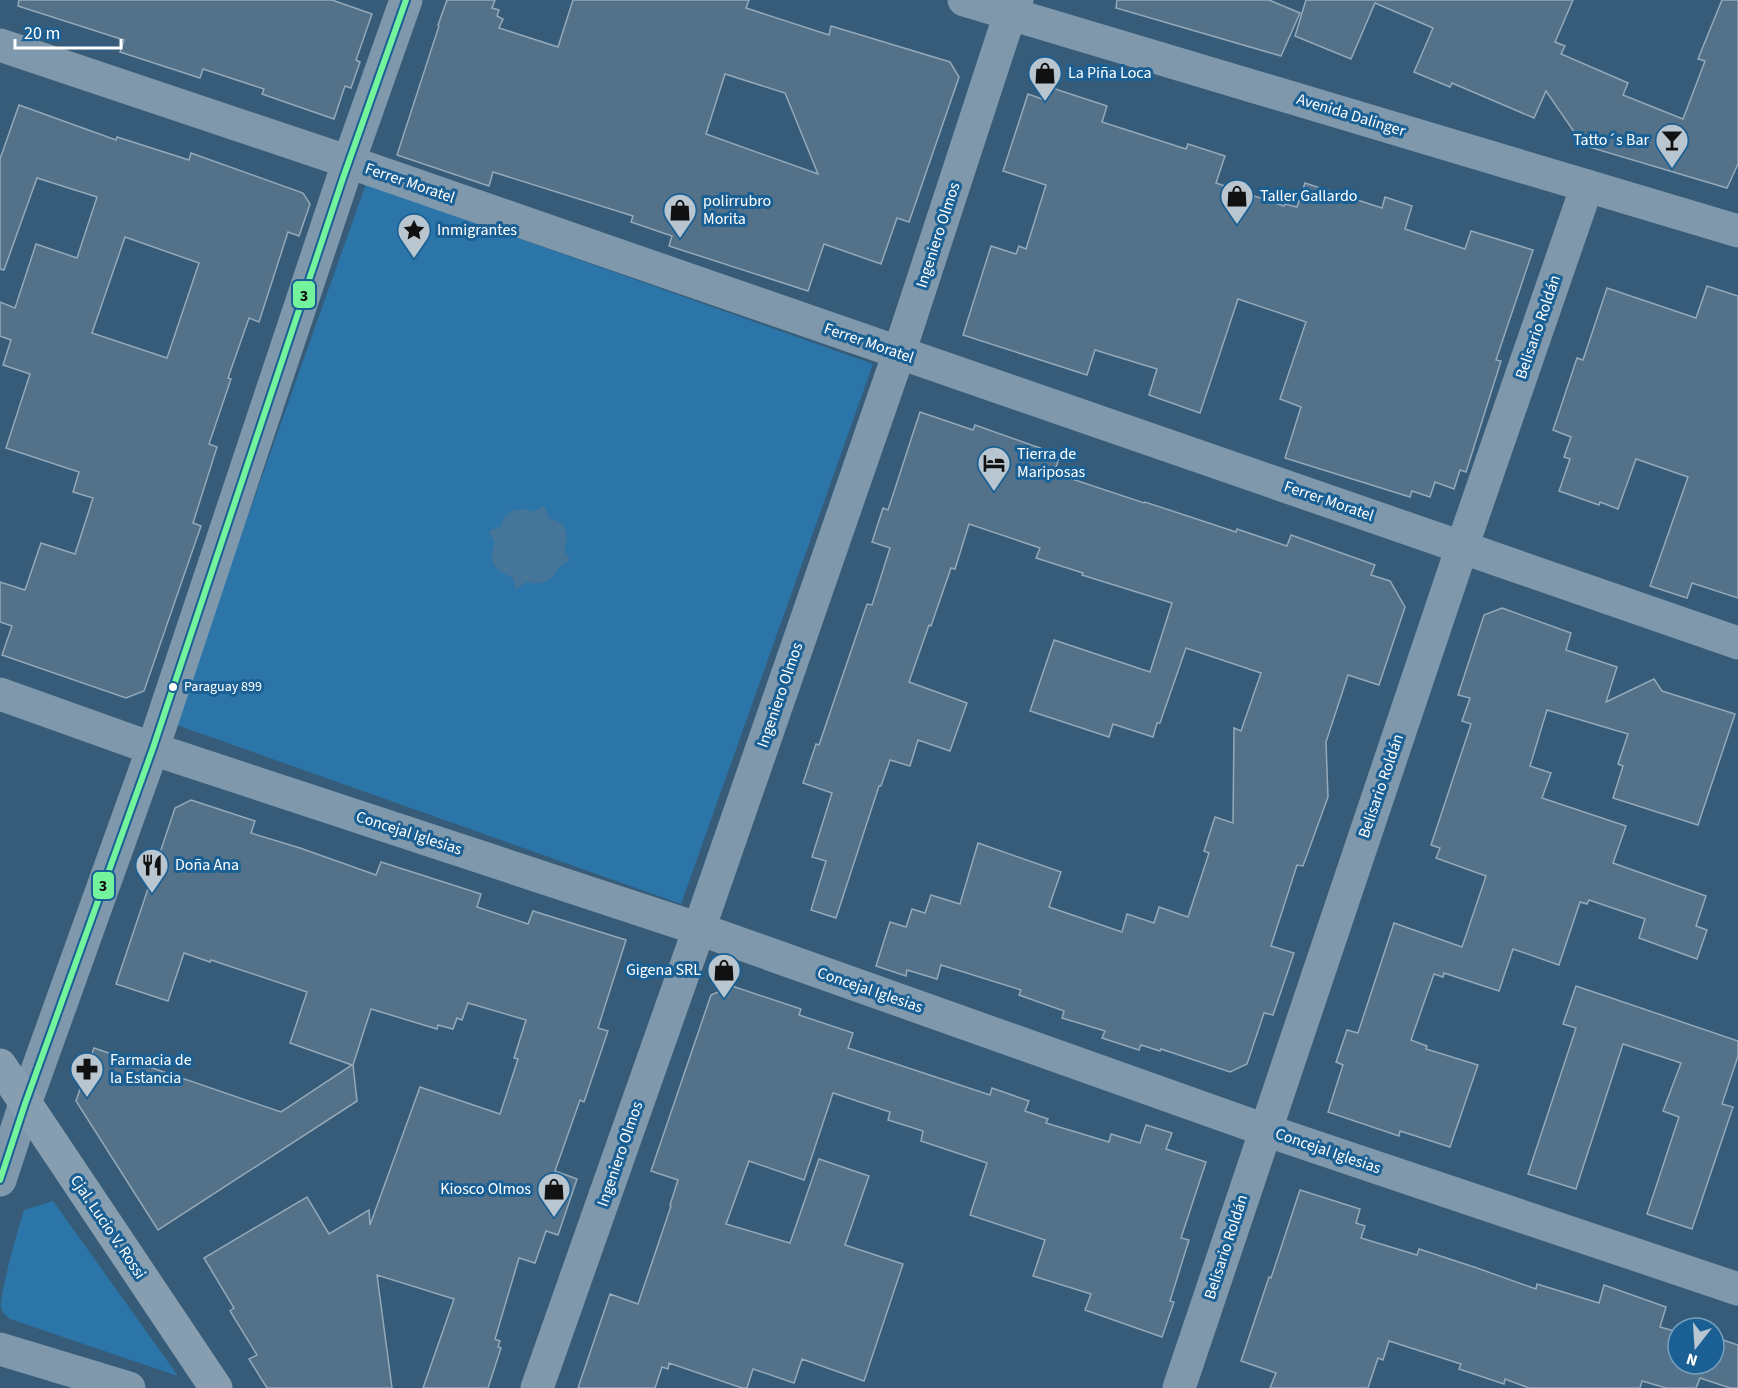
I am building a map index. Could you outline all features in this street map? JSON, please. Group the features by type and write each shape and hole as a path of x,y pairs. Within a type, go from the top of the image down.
{"main road":[{"name":"Cjal. Lucio V. Rossi","path":"0,1065 216,1388"}],"street":[{"path":"0,1180 25,1104 153,748 349,162 406,0"},
{"name":"Avenida Dalinger","path":"964,0 1013,7 1587,186 1738,230"},
{"name":"Ingeniero Olmos","path":"537,1388 899,353 1013,7"},
{"name":"Ferrer Moratel","path":"0,45 349,162 1738,643"},
{"name":"Belisario Roldán","path":"1179,1388 1462,547 1587,186"},
{"name":"Concejal Iglesias","path":"0,694 153,748 699,929 1265,1130 1738,1289"},
{"path":"0,1349 129,1388"}],"shaded area":[{"path":"366,184 873,364 681,904 174,724"},
{"path":"544,506 549,518 562,523 564,527 567,536 564,549 570,560 559,567 553,577 545,582 535,584 527,582 516,589 512,577 501,572 492,560 495,543 489,531 501,526 506,515 515,510 523,509 532,512"},
{"path":"53,1201 178,1376 10,1319 2,1311 3,1289 24,1210"}],"building":[{"path":"19,0 332,0 372,14 356,60 360,62 351,88 345,86 334,119 262,94 264,89 203,69 200,78 120,52 124,40 18,6"},
{"path":"447,0 495,0 492,8 499,10 497,16 503,19 499,28 558,47 573,0 749,0 746,8 829,35 831,26 950,62 959,77 909,222 897,218 881,264 824,244 808,291 669,246 672,236 631,222 633,216 493,172 489,186 397,155","holes":["725,74 785,93 818,174 706,134"]},
{"path":"1117,0 1269,0 1300,13 1281,56 1116,8"},
{"path":"1306,0 1573,0 1555,42 1565,46 1561,54 1628,83 1623,95 1683,119 1705,61 1698,59 1722,0 1738,0 1738,164 1727,188 1579,144 1579,139 1546,91 1534,118 1452,83 1450,87 1414,72 1433,28 1375,3 1351,59 1295,36"},
{"path":"1049,87 1107,106 1102,122 1186,149 1188,144 1225,156 1216,183 1284,206 1285,204 1297,207 1305,183 1382,208 1385,197 1412,206 1405,229 1465,249 1471,231 1533,250 1496,360 1501,361 1466,472 1460,470 1454,489 1435,482 1430,497 1412,491 1410,497 1285,458 1301,407 1280,399 1306,322 1238,299 1200,413 1149,395 1157,369 1095,350 1087,375 963,335 991,246 1016,254 1019,246 1026,249 1046,185 1003,171 1028,94 1045,100"},
{"path":"19,105 116,140 117,137 189,160 191,153 303,193 310,204 299,236 288,232 259,322 249,318 228,378 231,379 209,444 217,447 193,523 201,526 144,691 126,698 2,655 12,626 0,622 0,582 25,590 41,543 75,554 93,498 73,492 79,472 6,448 30,374 3,365 11,340 0,336 0,302 15,308 36,244 77,258 97,197 37,178 4,270 0,269 0,159","holes":["125,237 199,263 167,358 92,333"]},
{"path":"1707,286 1738,296 1738,598 1692,583 1687,598 1650,586 1688,477 1636,459 1618,509 1559,491 1570,459 1564,457 1571,437 1553,430 1577,358 1583,360 1607,288 1696,318"},
{"path":"920,412 973,430 975,425 1060,455 1054,473 1236,532 1237,529 1287,546 1291,535 1375,565 1371,575 1390,581 1405,607 1379,685 1348,675 1326,742 1328,797 1303,866 1297,865 1271,946 1294,953 1273,1015 1264,1013 1247,1064 1230,1072 1161,1049 1160,1051 1141,1045 1139,1050 1102,1038 1105,1031 1062,1018 1064,1011 1019,995 1021,990 941,965 937,979 907,970 906,976 876,966 890,922 906,927 912,909 925,913 931,895 960,904 978,843 1061,872 1049,907 1122,932 1127,914 1154,923 1159,907 1188,917 1209,853 1204,851 1215,817 1233,823 1234,728 1241,731 1261,673 1186,648 1153,737 1113,724 1109,737 1030,711 1054,640 1150,672 1172,603 1036,558 1040,548 969,524 955,569 951,568 909,682 967,703 950,751 918,740 910,766 890,760 881,786 879,786 836,918 811,910 826,861 812,857 832,793 803,783 816,744 819,745 867,604 872,605 890,548 872,542 883,508 888,510"},
{"path":"1502,608 1571,633 1566,650 1617,667 1606,702 1654,679 1662,691 1735,714 1698,825 1613,798 1623,766 1618,764 1628,734 1547,710 1530,766 1551,773 1542,798 1626,826 1613,863 1706,896 1696,926 1707,930 1697,959 1639,938 1645,919 1589,900 1587,904 1580,902 1559,965 1513,949 1499,991 1444,973 1443,977 1434,974 1411,1040 1427,1046 1426,1049 1478,1065 1450,1147 1400,1131 1399,1136 1328,1112 1343,1065 1336,1062 1347,1030 1358,1033 1394,923 1462,947 1486,876 1436,858 1440,848 1431,845 1471,724 1462,721 1470,698 1458,695 1484,615"},
{"path":"191,800 255,821 251,833 376,875 381,862 481,894 477,907 528,924 533,911 626,940 598,1028 608,1031 584,1102 580,1100 555,1171 577,1179 558,1235 546,1231 535,1263 519,1258 495,1339 500,1341 498,1347 501,1348 488,1388 423,1388 454,1299 377,1275 392,1388 267,1388 249,1359 257,1355 230,1311 234,1308 204,1258 307,1197 329,1234 369,1210 370,1225 420,1087 500,1114 518,1059 514,1058 526,1020 468,1003 462,1020 457,1018 453,1029 438,1025 437,1029 371,1009 353,1065 357,1101 158,1230 76,1101 94,1048 281,1112 352,1065 290,1043 307,992 184,953 168,1001 116,984 175,808"},
{"path":"732,986 801,1009 799,1015 853,1033 848,1048 990,1095 992,1088 1029,1101 1025,1111 1048,1119 1046,1123 1109,1142 1111,1134 1140,1143 1146,1125 1172,1133 1166,1149 1206,1162 1181,1238 1189,1240 1170,1301 1174,1302 1162,1337 1085,1310 1091,1294 1033,1276 1045,1240 970,1215 987,1163 921,1141 923,1131 888,1120 890,1112 833,1093 804,1180 749,1161 726,1224 790,1243 819,1159 869,1176 845,1245 903,1264 864,1381 802,1359 794,1383 753,1369 747,1388 742,1388 669,1363 668,1369 662,1367 655,1388 578,1388 610,1294 638,1304 678,1180 651,1171 711,995"},
{"path":"1576,986 1738,1041 1738,1056 1722,1104 1733,1107 1692,1229 1647,1214 1679,1117 1663,1111 1681,1063 1623,1044 1576,1189 1528,1174 1576,1028 1563,1024"},
{"path":"1300,1190 1360,1209 1356,1223 1365,1226 1361,1238 1417,1255 1419,1249 1536,1289 1537,1284 1599,1303 1604,1285 1666,1307 1660,1327 1666,1329 1666,1376 1726,1376 1726,1341 1738,1345 1738,1388 1730,1388 1700,1378 1696,1388 1666,1388 1642,1381 1640,1388 1529,1388 1505,1379 1504,1384 1459,1369 1461,1364 1389,1341 1383,1360 1378,1358 1368,1388 1270,1388 1276,1373 1241,1361 1269,1277 1271,1278"}],"transit line":[{"name":"3","path":"0,1180 25,1104 153,748 343,178 406,0"}],"place":[{"name":"La Piña Loca","path":"1045,102"},
{"name":"Tatto´s Bar","path":"1672,169"},
{"name":"Taller Gallardo","path":"1237,225"},
{"name":"polirrubro Morita","path":"680,239"},
{"name":"Inmigrantes","path":"414,259"},
{"name":"Tierra de Mariposas","path":"994,492"},
{"name":"Paraguay 899","path":"173,687"},
{"name":"Doña Ana","path":"152,894"},
{"name":"Gigena SRL","path":"724,999"},
{"name":"Farmacia de la Estancia","path":"87,1098"},
{"name":"Kiosco Olmos","path":"554,1218"}]}
